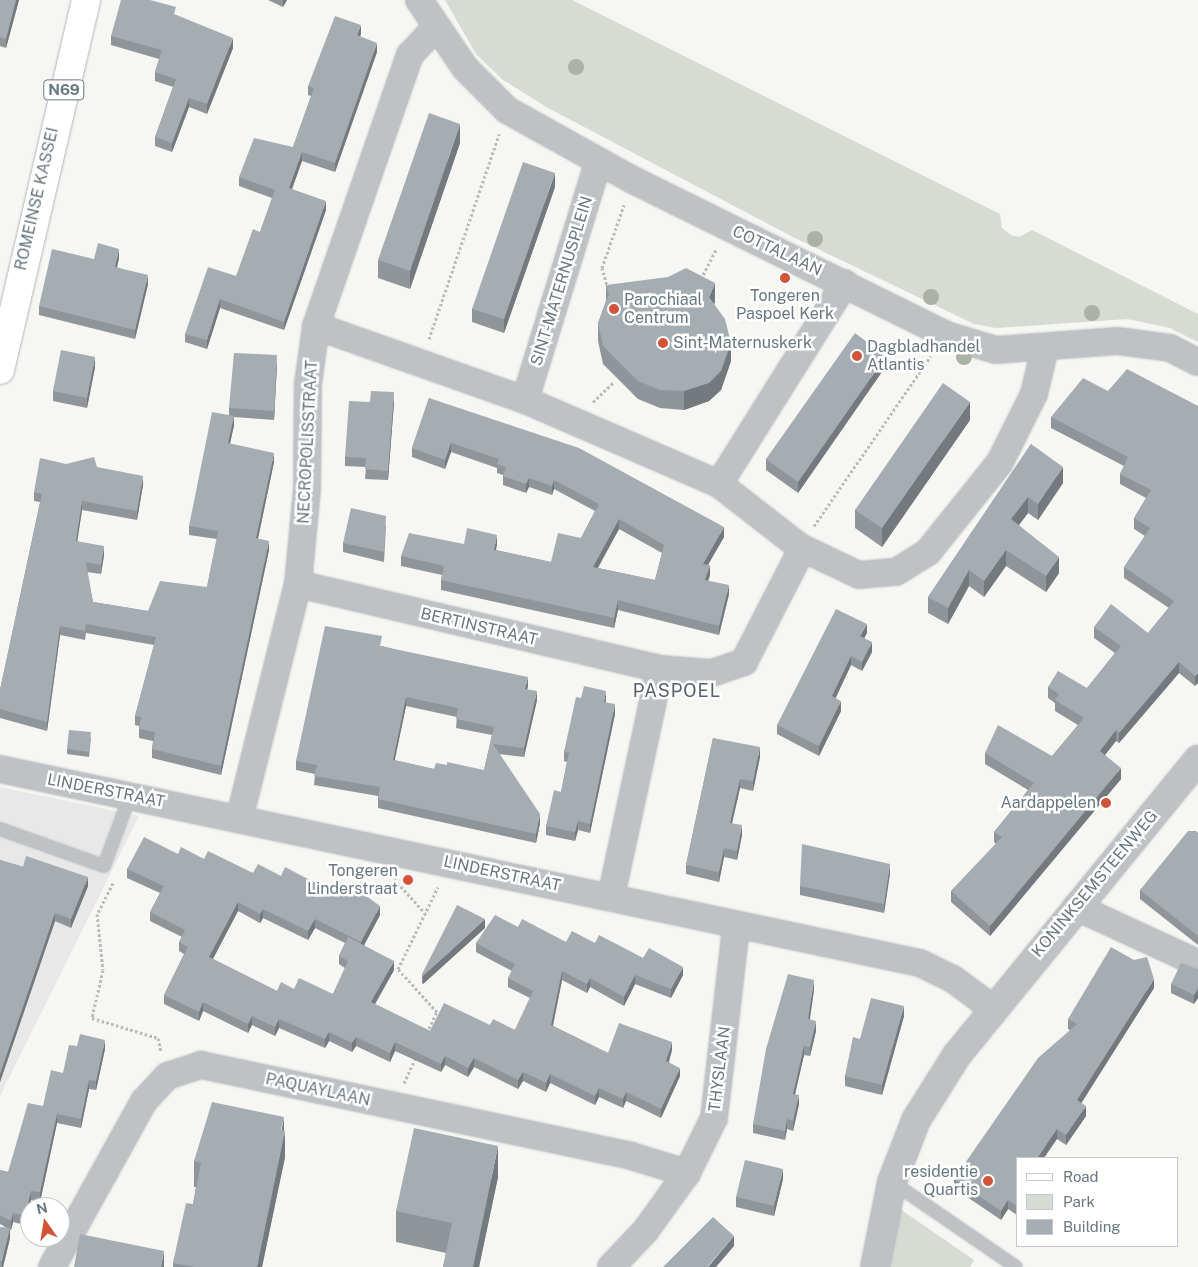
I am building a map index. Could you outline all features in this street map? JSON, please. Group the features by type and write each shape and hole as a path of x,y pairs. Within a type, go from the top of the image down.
{"main road":[{"name":"ROMEINSE KASSEI","path":"0,370 86,0"}],"street":[{"name":"COTTALAAN","path":"419,0 466,68 507,110 598,163 726,228 845,283 946,335 996,350 1045,348 1118,341 1170,348 1198,362"},
{"name":"NECROPOLISSTRAAT","path":"240,816 298,584 307,489 308,384 316,326 410,55 436,27"},
{"name":"SINT-MATERNUSPLEIN","path":"525,400 598,163"},
{"path":"718,484 845,283"},
{"path":"316,326 525,400 718,484 801,548 859,575 896,572 928,552 1000,462 1034,394 1045,348"},
{"name":"BERTINSTRAAT","path":"298,584 660,669 712,674 744,662 801,548"},
{"path":"611,898 660,669"},
{"name":"KONINKSEMSTEENWEG","path":"875,1267 892,1182 916,1120 992,1008 1198,760"},
{"name":"LINDERSTRAAT","path":"0,769 130,796 240,816 736,927 920,963 953,979 992,1008"},
{"path":"1076,907 1198,963"},
{"name":"THYSLAAN","path":"611,1267 646,1230 687,1173 714,1118 736,927"},
{"name":"PAQUAYLAAN","path":"167,1076 201,1066 631,1156 687,1173"},
{"path":"52,1267 144,1101 167,1076"}],"lane":[{"path":"0,829 104,866 130,796"},
{"path":"892,1182 1016,1267"}],"path":[{"path":"420,363 507,110"},
{"path":"610,293 602,268 633,180"},
{"path":"699,283 726,228"},
{"path":"801,548 946,335"},
{"path":"425,1038 437,1012 398,969 450,862"},
{"path":"117,876 97,914 103,970 92,1018 158,1038 167,1076"},
{"path":"394,1106 421,1046"}],"shaded area":[{"path":"0,787 139,816 0,1096"}],"green space":[{"path":"445,0 572,0 1000,214 1002,228 1011,235 1019,237 1032,230 1198,314 1198,342 1170,328 1127,319 996,328 974,324 793,237 548,108 503,80 476,54"},
{"path":"897,1207 974,1260 970,1267 886,1267"}],"building":[{"path":"0,0 16,0 6,39 0,37"},
{"path":"121,0 150,0 176,7 174,14 233,38 207,104 189,98 172,143 155,137 176,79 155,72 162,50 111,36"},
{"path":"335,16 361,25 357,35 377,43 335,163 302,152 289,188 326,201 284,322 220,299 207,340 185,334 208,267 236,276 253,229 260,232 275,190 239,177 254,138 293,147 314,88 308,86"},
{"path":"429,113 460,124 410,271 378,260"},
{"path":"523,162 555,173 504,319 472,309"},
{"path":"98,243 119,249 115,267 148,275 135,330 39,306 52,249 94,259"},
{"name":"Sint-Maternuskerk","path":"686,268 715,283 709,297 725,319 731,343 721,371 709,383 684,391 660,390 638,381 603,346 598,323 609,294 606,285 668,277"},
{"path":"855,333 886,356 798,482 766,459"},
{"path":"61,350 95,357 87,398 53,391"},
{"path":"234,353 277,355 274,411 229,408"},
{"path":"1127,369 1198,406 1198,673 1195,676 1179,662 1119,733 1116,730 1100,751 1121,768 990,926 951,891 1002,837 994,832 1034,783 985,753 998,725 1052,756 1084,718 1055,700 1059,694 1048,687 1058,671 1087,688 1121,646 1094,627 1111,604 1148,633 1174,601 1124,567 1150,528 1134,518 1151,490 1120,474 1128,457 1051,417 1083,378 1108,391"},
{"path":"943,383 970,402 882,528 855,510"},
{"path":"371,391 394,392 388,471 365,469 366,458 345,457 349,401 370,402"},
{"path":"429,398 579,448 724,527 703,564 710,565 705,580 729,585 719,626 618,600 614,618 441,580 444,566 401,556 409,533 464,544 467,528 497,535 494,550 551,562 558,533 581,538 599,504 554,480 552,486 529,478 526,484 503,476 506,467 497,464 499,459 451,443 445,460 412,448","holes":["619,519 664,545 655,580 593,567"]},
{"path":"212,412 234,416 228,443 274,453 256,538 269,541 221,766 152,749 155,732 139,729 141,717 135,716 156,637 86,624 85,631 60,626 47,722 0,709 0,690 42,494 34,492 40,458 66,464 94,457 97,467 143,476 137,511 82,501 76,541 104,546 101,565 86,562 93,602 148,611 160,581 207,587 218,531 189,526"},
{"path":"1031,444 1063,467 1038,504 1028,497 1011,519 1059,557 1046,576 1006,550 984,581 969,570 948,608 928,597"},
{"path":"351,508 386,516 384,552 343,543"},
{"path":"836,609 867,624 860,636 872,642 862,662 851,656 832,696 841,701 819,746 777,725"},
{"path":"325,626 382,636 380,646 528,677 525,689 537,691 524,748 493,744 540,814 536,834 378,799 380,787 314,776 317,765 296,761","holes":["406,697 458,708 456,719 494,727 484,770 447,762 447,765 436,763 434,769 393,760"]},
{"path":"584,686 606,691 604,702 615,704 590,824 578,821 575,832 546,826 554,790 561,792 569,753 564,752 576,697 581,698"},
{"path":"69,730 91,732 89,752 67,749"},
{"path":"713,738 760,747 753,781 740,779 730,823 742,825 737,851 724,848 719,872 686,865"},
{"path":"1188,831 1196,831 1198,833 1198,936 1140,890"},
{"path":"144,837 178,854 181,847 204,859 208,851 253,873 258,864 281,876 285,867 329,890 335,881 369,898 380,906 361,942 315,919 308,931 263,909 260,914 238,902 209,957 277,991 281,982 294,989 299,978 333,994 348,961 339,956 348,937 394,961 371,1002 430,1031 444,1003 490,1025 493,1019 515,1030 533,991 508,978 515,964 476,943 495,915 518,927 522,919 566,942 572,931 595,943 599,935 643,958 649,948 683,967 671,989 635,975 624,997 590,978 587,984 562,971 551,1025 608,1053 619,1023 672,1042 666,1061 680,1068 661,1109 626,1092 623,1099 599,1088 595,1096 550,1074 546,1083 523,1072 518,1080 474,1058 468,1068 445,1056 441,1064 395,1042 390,1053 356,1037 352,1043 329,1032 325,1039 279,1019 275,1027 252,1016 248,1024 203,1002 199,1012 164,995 188,947 179,942 185,930 150,912 164,886 127,869"},
{"path":"802,844 890,864 884,904 800,886"},
{"path":"26,856 88,877 71,919 55,913 0,1074 0,860 23,867"},
{"path":"457,905 485,919 423,976 422,974"},
{"path":"1111,947 1134,960 1147,957 1154,979 1077,1100 1086,1106 1066,1135 1057,1129 1038,1157 1016,1157 1016,1205 1008,1200 1001,1211 954,1179 1038,1058 1077,1024 1068,1019"},
{"path":"1181,963 1198,969 1198,989 1194,995 1171,984"},
{"path":"788,974 814,980 808,1019 816,1021 810,1047 804,1046 793,1094 799,1095 793,1121 787,1119 785,1131 753,1124 766,1049"},
{"path":"871,998 904,1006 882,1085 845,1076 853,1037 860,1039"},
{"path":"80,1034 105,1040 96,1081 89,1080 81,1119 57,1114 40,1192 31,1191 30,1197 20,1197 20,1215 13,1213 11,1221 0,1215 0,1170 8,1172 28,1103 43,1106 51,1070 63,1073 69,1045 77,1046"},
{"path":"212,1102 284,1117 281,1130 285,1131 257,1267 194,1267 173,1263 186,1203 193,1204 201,1163 194,1161"},
{"path":"414,1128 498,1146 473,1267 443,1267 452,1223 396,1211"},
{"path":"745,1160 783,1169 774,1206 736,1197"},
{"path":"713,1217 734,1236 709,1267 663,1267"},
{"path":"0,1227 10,1228 2,1261 0,1261"},
{"path":"80,1234 164,1251 161,1267 74,1267"}],"place":[{"name":"Tongeren Paspoel Kerk","path":"785,278"},
{"name":"Parochiaal Centrum","path":"614,309"},
{"name":"Sint-Maternuskerk","path":"663,343"},
{"name":"Dagbladhandel Atlantis","path":"857,356"},
{"name":"Aardappelen","path":"1106,803"},
{"name":"Tongeren Linderstraat","path":"408,880"},
{"name":"residentie Quartis","path":"988,1181"}],"district":[{"name":"PASPOEL","path":"677,691"}]}
